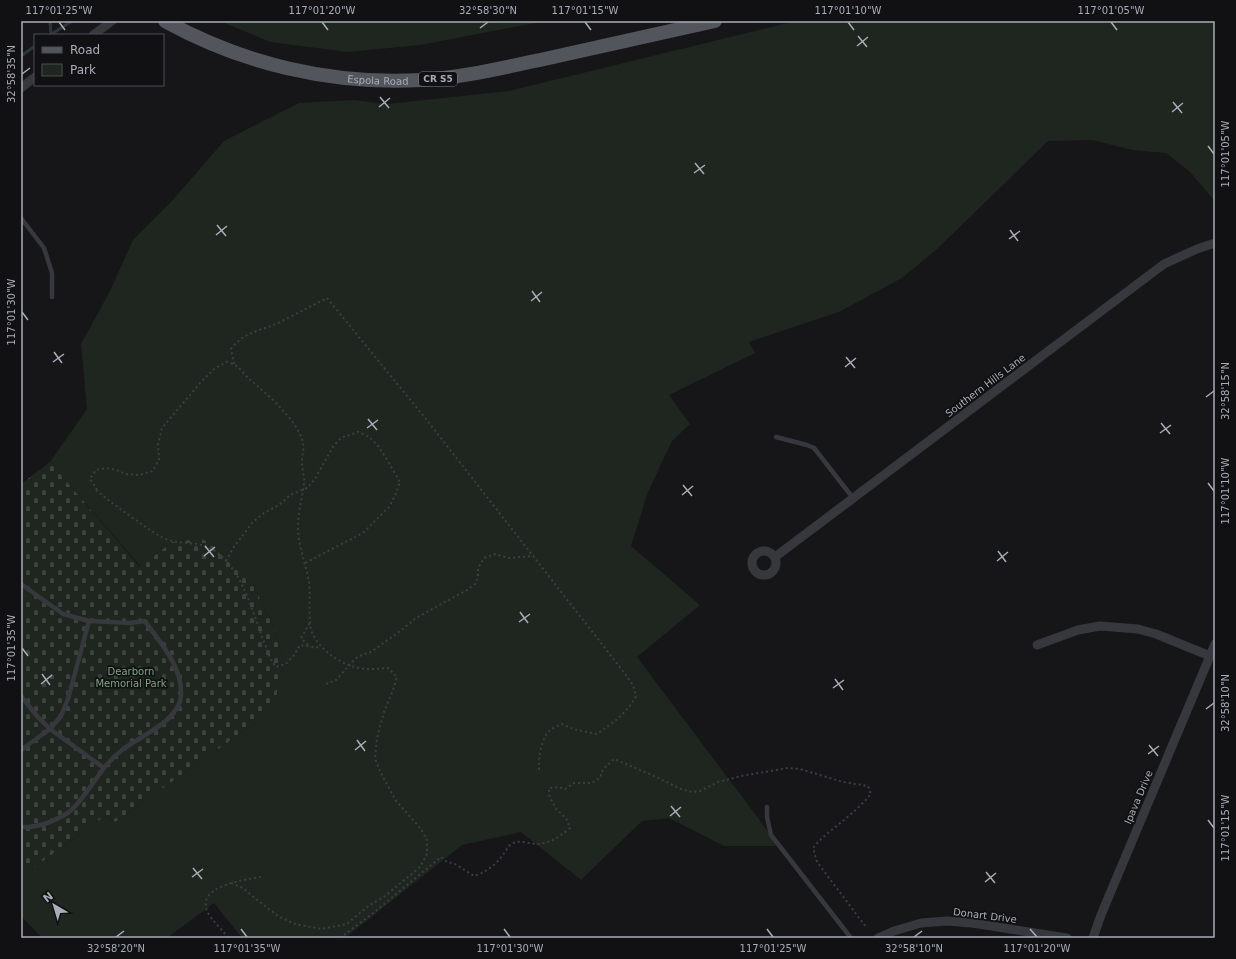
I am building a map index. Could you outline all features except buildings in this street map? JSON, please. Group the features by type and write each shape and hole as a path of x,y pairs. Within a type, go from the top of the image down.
{"main road":[{"name":"Espola Road","path":"165,21 227,50 292,70 326,76 374,80 402,80 440,78 492,70 715,21"}],"street":[{"path":"94,34 112,21"},
{"path":"21,88 34,78"},
{"name":"Southern Hills Lane","path":"775,557 1164,264 1197,249 1215,243"},
{"path":"1036,645 1078,630 1100,626 1138,629 1156,634 1210,656"},
{"name":"Ipava Drive","path":"1093,938 1101,915 1215,644"},
{"name":"Donart Drive","path":"878,938 894,931 921,923 947,921 972,923 1067,938"}],"lane":[{"path":"21,218 44,248 52,273 52,297"},
{"path":"776,437 814,448 853,498"},
{"path":"21,584 63,614 90,621 130,623 145,621 175,664 180,680 181,697 174,713 162,724 124,748 112,758 82,798 71,810 54,821 31,828 21,827"},
{"path":"21,750 50,729 61,716 68,699 90,621"},
{"path":"21,696 50,729 104,768"},
{"path":"767,808 767,817 771,835 851,938"}],"path":[{"path":"234,365 231,349 238,340 255,331 280,322 327,298 426,419 626,675 633,685 636,696 629,708 618,720 597,734 574,729 562,724 550,730 543,741 539,760 539,771"},
{"path":"231,883 243,888 278,916 295,924 322,929 347,924 367,907 385,896 420,867 427,854 427,840 421,829 396,801 380,771 375,758 377,738 384,712 397,677 388,668 356,668 346,664 322,648 314,638 311,628 309,583 300,548 298,527 304,484 302,463 304,448 302,438 295,425 281,408 234,365 227,362 215,368 201,382 162,428 158,444 159,459 153,471 140,475 126,474 106,468 96,470 90,479 97,490 112,504 135,519 146,529 168,540 206,546 231,566 240,580 266,646 270,661 276,667 286,664 300,645 322,648"},
{"path":"226,561 233,548 252,523 264,513 279,505 290,495 307,488 316,479 334,445 341,438 358,432 369,437 379,448 400,482 396,496 389,507 363,533 305,563"},
{"path":"326,684 336,680 359,656 371,652 416,618 467,590 475,584 478,577 478,568 484,558 495,554 509,558 534,556"},
{"path":"309,646 301,638 311,621"},
{"path":"340,938 372,914 440,857 447,862 455,864 474,876 484,873 492,868 511,844 519,841 528,844 540,844 561,836 570,828 566,818 556,809 549,795 549,788 559,787 565,790 574,782 592,783 600,778 603,769 614,759 681,789 692,792 700,791 718,782 741,776 788,768 800,769 843,782 868,786 871,794 863,804 825,834 813,848 816,862 866,927"},
{"path":"228,938 207,912 206,900 208,895 219,887 261,877"}],"green space":[{"path":"220,21 546,21 420,45 348,52 270,42"},
{"path":"796,21 1215,21 1215,201 1189,171 1166,153 1133,150 1092,140 1048,141 937,249 902,278 839,312 749,342 755,353 669,395 690,424 672,441 648,492 631,546 700,605 637,657 779,846 724,846 669,818 642,821 581,880 521,832 462,845 345,938 242,938 214,903 167,938 42,938 21,916 21,877 105,816 115,822 265,716 271,710 282,653 272,623 252,583 172,542 141,567 50,462 87,409 81,344 109,293 133,240 171,202 224,141 299,103 354,100 387,104 509,91"},
{"name":"Dearborn Memorial Park","path":"50,462 140,567 172,542 201,539 221,546 238,563 252,583 272,623 282,653 276,700 271,710 265,716 115,822 105,816 21,877 21,484"}],"waterway":[{"path":"50,21 51,34"},
{"path":"52,34 72,21"},
{"path":"21,56 34,47"}]}
